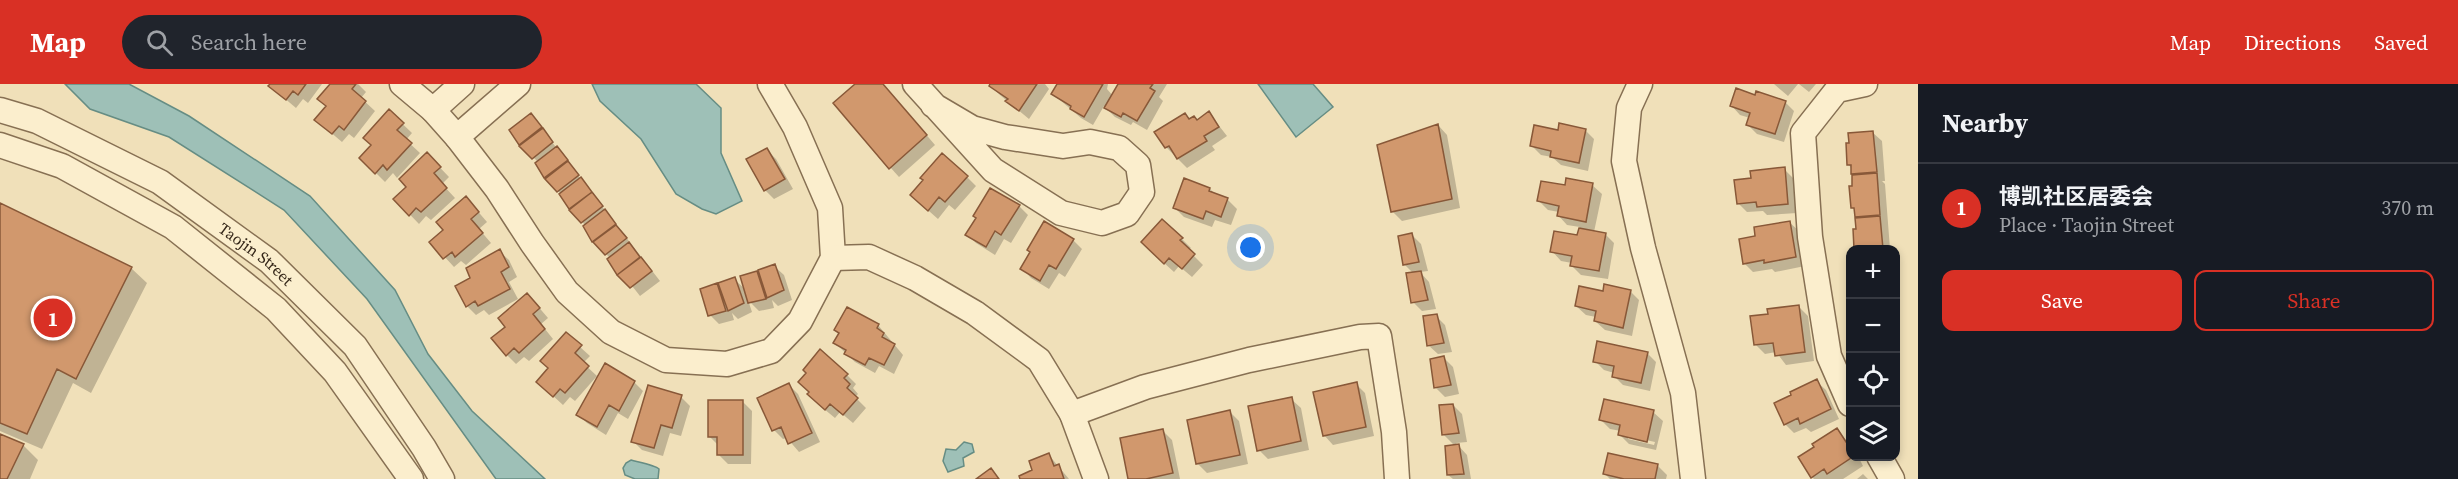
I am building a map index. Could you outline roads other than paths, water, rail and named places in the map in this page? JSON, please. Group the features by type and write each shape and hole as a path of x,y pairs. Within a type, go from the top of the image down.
{"street":[{"path":"402,84 433,110 458,137 497,189 567,292 611,332 666,360 727,364 771,351 800,321 833,258 830,208 795,127 770,84"},
{"path":"433,110 462,84"},
{"path":"458,137 518,84"},
{"path":"915,84 933,105 993,170 1060,213 1102,223 1127,214 1142,192 1138,165 1119,148 1090,142 1063,146 1005,137 972,128 933,105"},
{"path":"1640,84 1629,108 1624,161 1643,248 1683,393 1693,479"},
{"path":"1846,394 1828,356 1810,237 1803,133 1837,90 1865,84"},
{"name":"Taojin Street","path":"0,110 37,121 160,182 269,261 355,346 424,448 441,479"},
{"name":"Taojin Street","path":"0,145 63,166 173,227 276,309 335,372 411,479"},
{"path":"833,258 869,257 915,278 975,313 1039,360 1072,414 1096,479"},
{"path":"1072,414 1145,387 1249,360 1360,337 1379,336 1394,432 1397,479"},
{"path":"1882,461 1892,479"}],"water":[{"path":"65,84 129,84 189,116 310,196 395,290 428,354 472,411 545,479 496,479 367,299 284,210 169,137 90,109"},
{"path":"592,84 696,84 721,108 721,153 742,201 716,214 676,194 641,139 600,101"},
{"path":"1258,84 1313,84 1333,107 1296,137"},
{"path":"964,442 972,444 974,452 963,458 964,466 948,472 943,461 946,449 956,450"},
{"path":"631,460 659,469 658,479 635,479 625,475 623,468"}],"place":[{"name":"博凯社区居委会","path":"53,318"}]}
